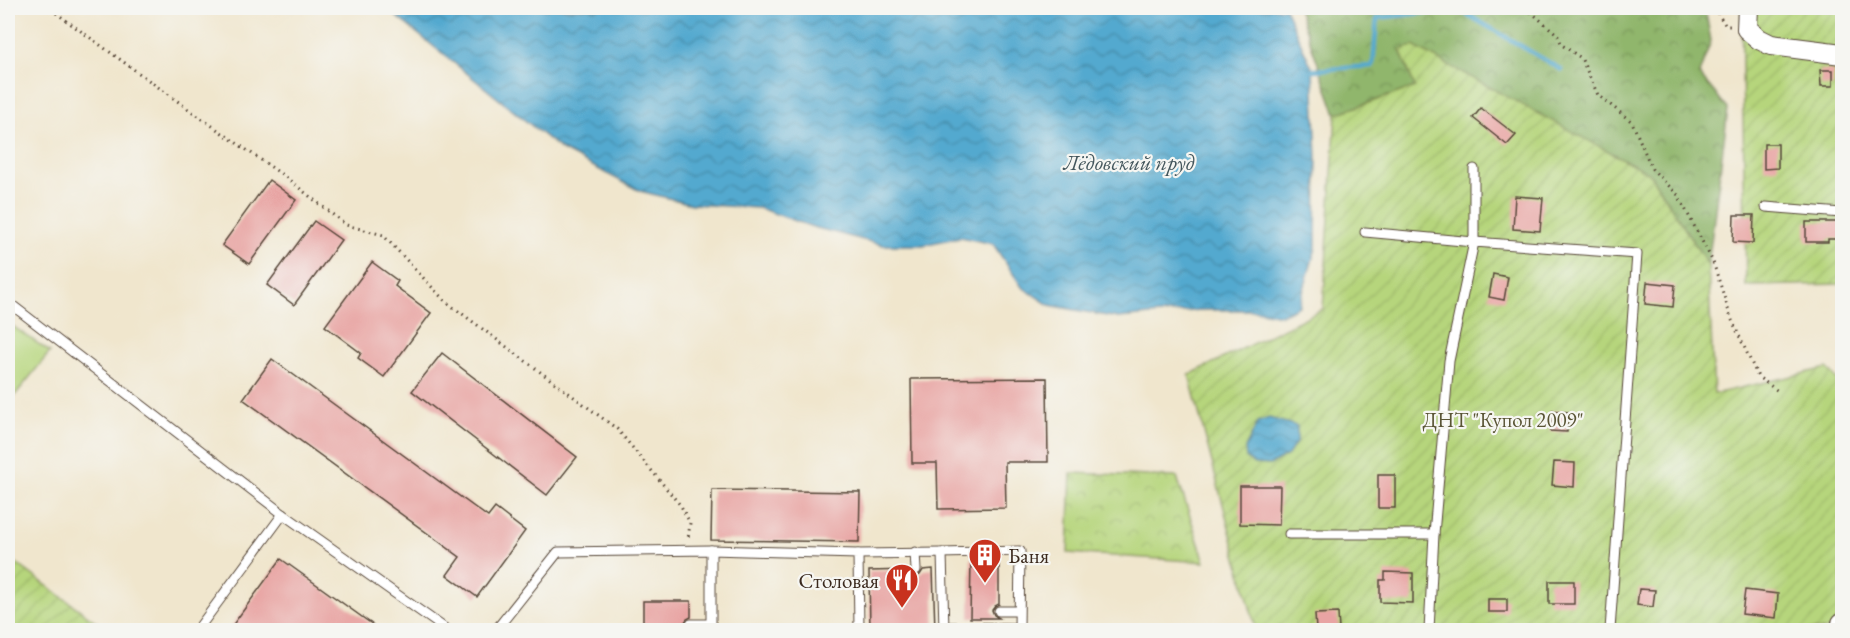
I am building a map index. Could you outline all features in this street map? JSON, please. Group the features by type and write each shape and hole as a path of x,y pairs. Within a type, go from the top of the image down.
{"street":[{"path":"1748,8 1747,29 1771,45 1842,54"},
{"path":"1842,623 1842,630"}],"lane":[{"path":"1429,630 1434,534 1449,361 1474,242 1474,169"},
{"path":"1766,207 1842,213"},
{"path":"1365,232 1637,254 1610,630"},
{"path":"8,302 283,514 447,630"},
{"path":"199,630 283,514"},
{"path":"1289,534 1434,534"},
{"path":"496,630 558,552 688,550 858,554 915,552 993,554 1020,551 1019,628 944,629 942,553"},
{"path":"691,624 711,627 711,550"},
{"path":"915,552 916,570"},
{"path":"858,554 859,630"},
{"path":"858,589 870,588"},
{"path":"999,611 1018,611"}],"path":[{"path":"1526,8 1557,34 1562,45 1581,58 1598,95 1632,122 1652,169 1678,195 1713,262 1731,318 1758,377 1778,391"},
{"path":"56,13 284,176 346,225 383,235 445,301 617,429 681,506 690,523 688,550"}],"green space":[{"path":"1298,8 1705,8 1711,41 1699,74 1728,109 1708,265 1649,173 1560,126 1400,50 1415,87 1336,114"},
{"path":"1741,8 1842,8 1842,284 1746,286"},
{"name":"ДНТ \"Купол 2009\"","path":"1413,46 1649,173 1708,265 1714,394 1827,368 1842,385 1842,630 1256,630 1189,375 1323,309 1336,114 1415,87 1400,50"},
{"path":"8,323 50,352 8,404"},
{"path":"1071,473 1177,477 1205,562 1068,553"},
{"path":"8,557 107,630 8,630"}],"water":[{"name":"Лёдовский пруд","path":"386,8 1285,8 1313,70 1317,157 1316,248 1299,306 1281,315 1256,310 1204,310 1118,318 1049,305 1022,287 993,244 960,237 923,245 883,245 813,227 759,208 692,204 640,191 562,150"},
{"path":"1269,418 1297,426 1297,441 1288,455 1270,465 1254,464 1246,458 1245,448 1258,422"}],"building":[{"path":"1820,70 1833,70 1833,86 1821,86"},
{"path":"1481,108 1516,135 1507,145 1473,118"},
{"path":"1764,144 1778,144 1778,168 1764,169"},
{"path":"269,180 296,200 249,264 222,245"},
{"path":"1515,196 1543,198 1540,231 1513,229"},
{"path":"1734,215 1754,215 1753,243 1733,242"},
{"path":"314,221 341,240 294,305 267,285"},
{"path":"1806,222 1842,222 1842,239 1828,239 1828,242 1806,242"},
{"path":"372,262 398,281 395,286 431,313 384,377 358,358 361,353 325,326"},
{"path":"1493,274 1508,277 1504,300 1489,297"},
{"path":"1647,282 1675,285 1673,307 1645,304"},
{"path":"442,353 577,457 547,495 412,391"},
{"path":"272,359 488,517 495,508 525,531 477,597 447,575 460,557 243,399"},
{"path":"1047,378 1048,462 1005,462 1006,508 938,509 937,463 912,463 911,379"},
{"path":"1552,411 1568,412 1567,432 1550,431"},
{"path":"1554,462 1575,463 1574,487 1552,485"},
{"path":"1378,475 1395,475 1395,508 1378,508"},
{"path":"1240,486 1280,486 1279,525 1240,524"},
{"path":"712,490 860,492 859,542 711,540"},
{"name":"Баня","path":"999,558 999,604 992,610 999,618 970,618 971,559"},
{"path":"281,559 380,630 229,630"},
{"name":"Столовая","path":"933,569 935,630 870,630 869,571 909,570 916,577 923,570"},
{"path":"1385,572 1413,573 1413,603 1380,602 1380,580 1385,580"},
{"path":"1549,581 1574,581 1574,604 1549,604"},
{"path":"1639,589 1655,590 1653,607 1637,605"},
{"path":"1745,590 1778,594 1776,618 1742,614"},
{"path":"1488,599 1507,599 1507,612 1488,612"},
{"path":"643,601 691,601 691,617 684,623 690,630 643,630"},
{"path":"1338,613 1339,630 1316,630 1315,614"}],"waterway":[{"path":"1313,70 1373,66 1377,18 1458,9 1562,70"}],"place":[{"name":"Баня","path":"985,584"},
{"name":"Столовая","path":"902,609"}]}
